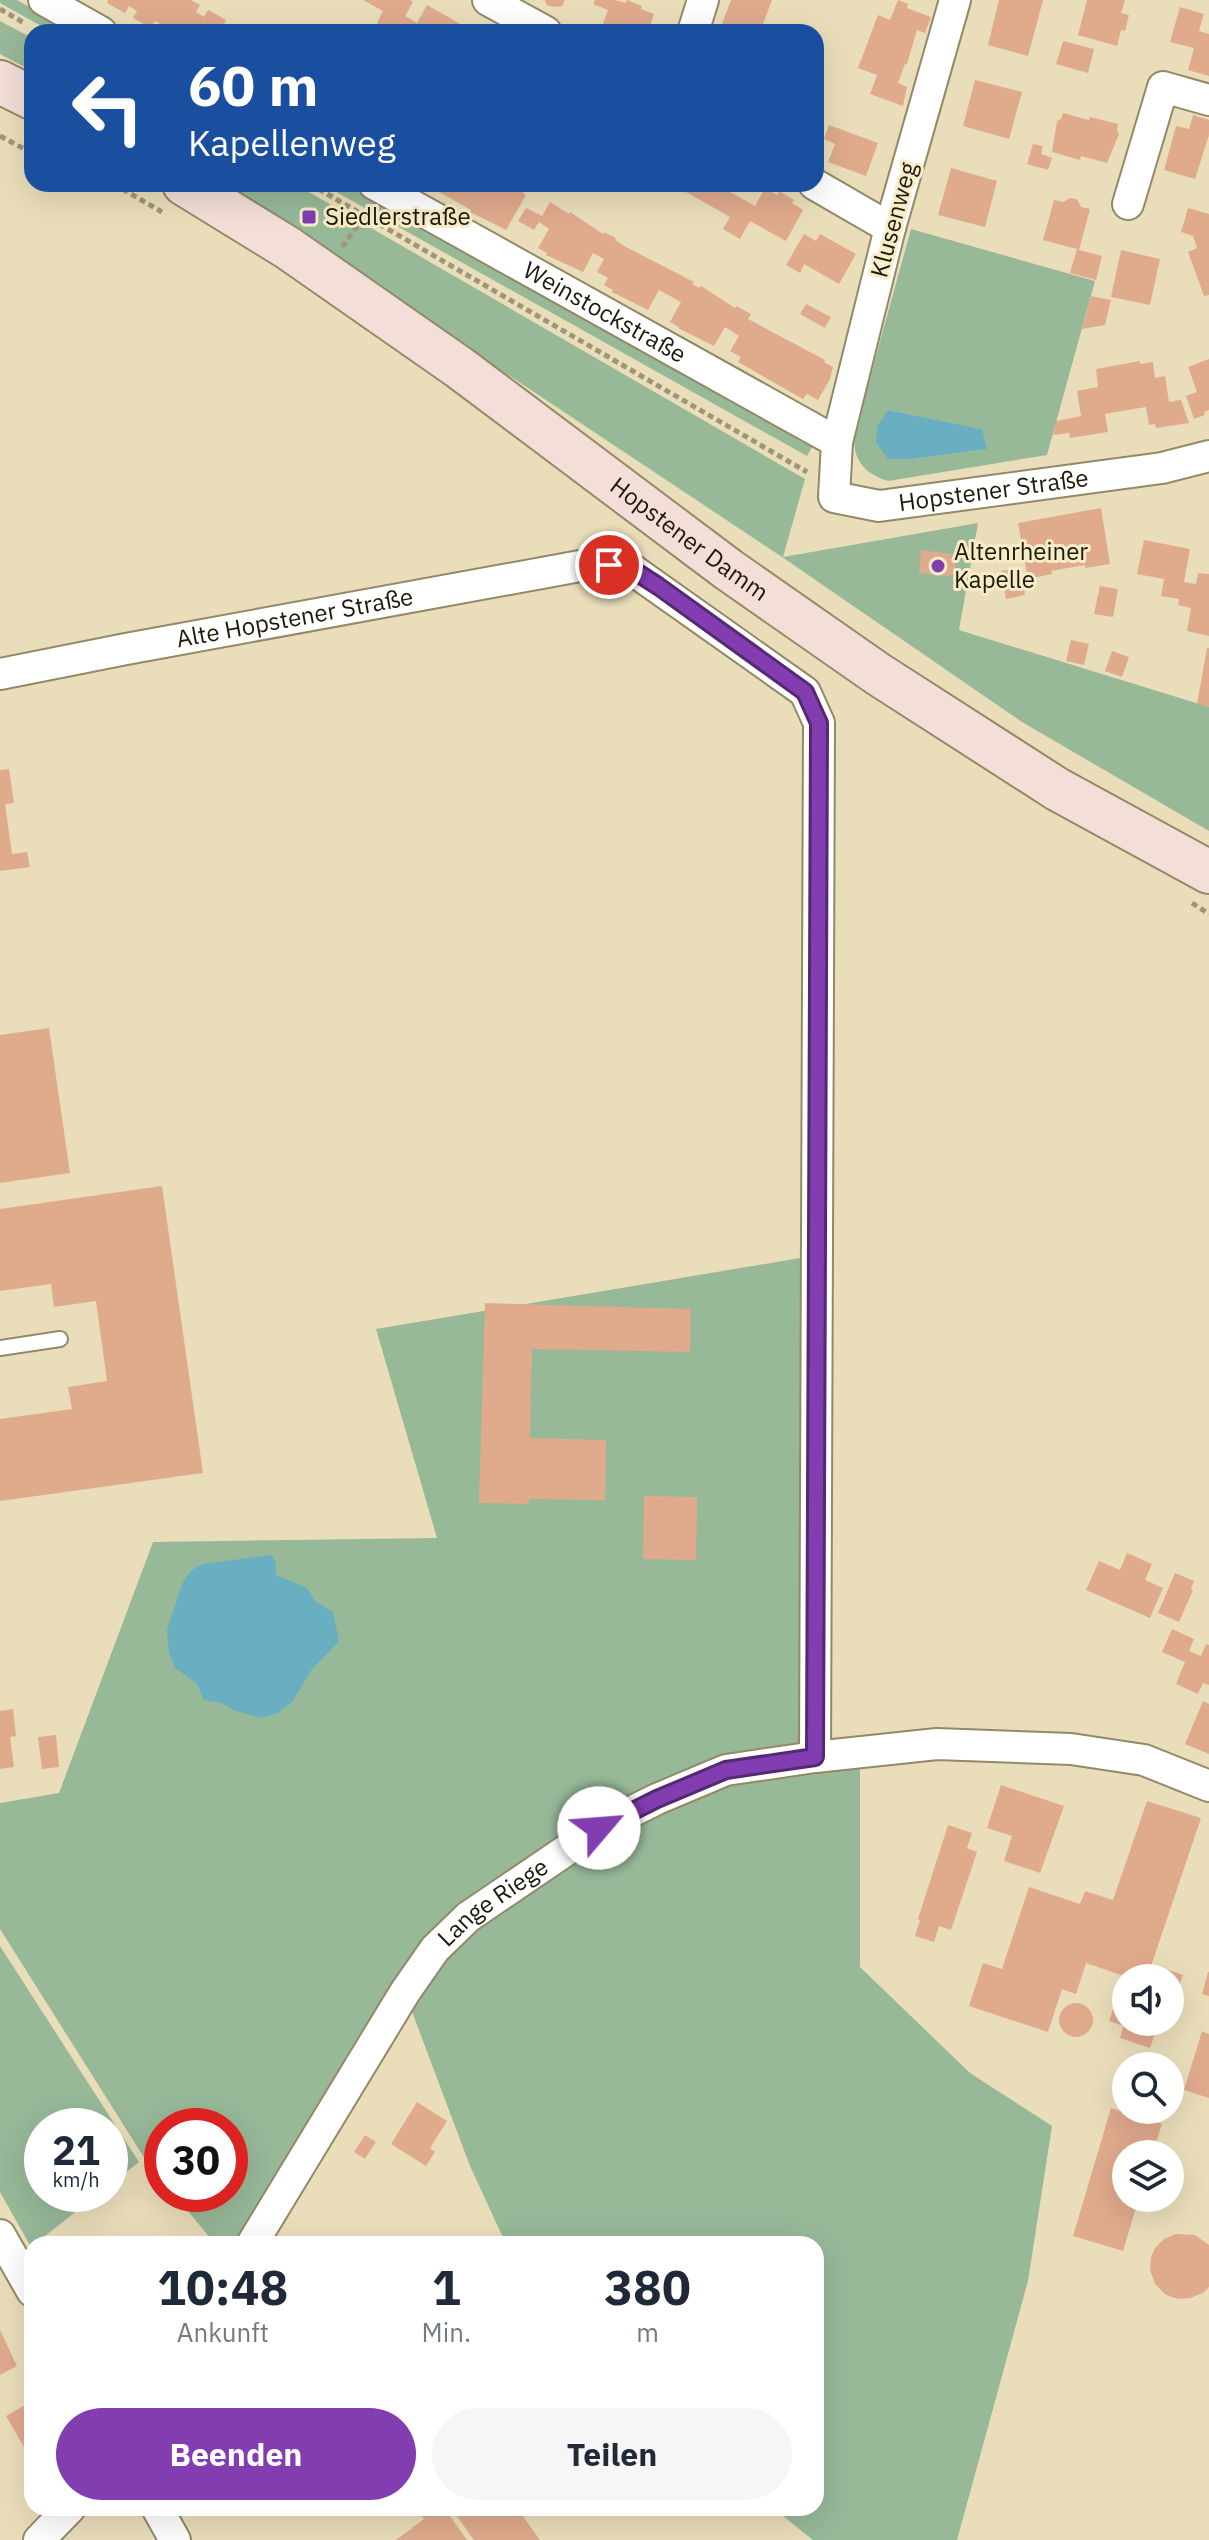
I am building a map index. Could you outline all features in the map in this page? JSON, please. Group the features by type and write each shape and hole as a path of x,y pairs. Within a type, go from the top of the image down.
{"main road":[{"path":"0,82 24,94"},
{"name":"Hopstener Damm","path":"197,192 288,248 460,368 729,570 878,674 1057,789 1209,872"}],"street":[{"path":"488,0 532,24"},
{"path":"696,24 703,0"},
{"name":"Klusenweg","path":"837,442 890,228 955,0"},
{"path":"36,12 75,24"},
{"path":"1128,204 1163,87 1209,100"},
{"path":"824,190 890,228"},
{"name":"Weinstockstraße","path":"388,192 837,442"},
{"path":"834,497 837,442"},
{"name":"Hopstener Straße","path":"834,497 879,506 1162,468 1209,456"},
{"name":"Alte Hopstener Straße","path":"0,674 591,564 627,566 805,692 819,723 815,1757"},
{"name":"Lange Riege","path":"257,2236 405,1992 435,1949 468,1917 599,1828 657,1799 726,1770 937,1744 1071,1749 1144,1760 1209,1786"},
{"path":"0,2235 24,2277"},
{"path":"39,2540 62,2516"},
{"path":"162,2516 175,2540"}],"lane":[{"path":"0,1348 60,1339"}],"path":[{"path":"0,9 36,12"},
{"path":"0,136 24,149"},
{"path":"324,192 803,468 834,497"},
{"path":"331,240 342,247 365,215"}],"green space":[{"path":"0,0 17,0 60,24 38,24 0,3"},
{"path":"0,21 24,34 24,67 0,54"},
{"path":"233,192 309,192 805,479 783,557 978,523 959,630 1209,707 1209,831 1022,722 782,557"},
{"path":"336,192 358,192 812,447 807,456"},
{"path":"911,229 1095,281 1047,455 888,481 872,474 861,464 855,450 855,432","holes":["888,410 981,429 986,449 913,459 889,459"]},
{"path":"818,1255 815,1757 860,1753 860,1967 970,2073 1052,2126 1028,2281 957,2540 813,2540 783,2516 824,2516 824,2236 502,2236 470,2166 405,1993 257,2236 208,2236 189,2212 248,2212 248,2108 144,2108 144,2157 128,2132 128,2108 113,2108 0,1929 0,1803 59,1793 153,1542 437,1538 376,1329"},
{"path":"0,1946 104,2108 24,2108 24,2212 75,2212 45,2236 25,2236 0,2192"},
{"path":"128,2145 139,2162 128,2171"}],"water":[{"path":"888,410 982,429 987,449 913,459 888,459 876,442 878,425"},
{"path":"272,1555 276,1575 307,1588 316,1602 333,1612 339,1641 312,1669 292,1702 278,1713 261,1718 233,1710 222,1703 204,1700 197,1684 175,1668 169,1653 167,1630 183,1582 191,1571 202,1564"}],"building":[{"path":"108,0 191,0 200,5 196,12 204,17 208,10 226,20 224,24 160,24 155,21 153,24 144,24 133,18 137,11 129,6 125,13 107,3"},
{"path":"363,0 410,0 413,2 405,16 417,23 427,5 460,24 379,24 383,11"},
{"path":"545,0 565,0 562,6 554,7 547,5"},
{"path":"595,0 625,3 627,0 654,14 651,24 603,24 608,10 593,4"},
{"path":"731,0 772,0 763,24 722,24"},
{"path":"898,0 908,4 907,8 931,17 925,33 917,30 898,83 907,87 903,106 870,94 877,75 858,68 878,15 890,20"},
{"path":"999,0 1043,0 1028,56 988,45"},
{"path":"1087,0 1125,0 1121,13 1129,15 1117,46 1078,35"},
{"path":"1180,7 1204,14 1199,31 1209,34 1209,76 1188,70 1194,48 1170,42"},
{"path":"1063,41 1094,49 1088,73 1056,64"},
{"path":"975,80 1022,92 1009,139 963,126"},
{"path":"1063,113 1118,124 1119,134 1107,163 1052,152 1057,121"},
{"path":"1193,115 1209,120 1209,135 1195,179 1164,170 1176,126 1189,129"},
{"path":"829,125 878,143 866,176 828,162 835,144 824,139"},
{"path":"1033,144 1043,146 1041,154 1052,158 1048,170 1027,164"},
{"path":"951,168 997,181 985,227 938,215"},
{"path":"439,192 522,192 526,195 506,230"},
{"path":"686,192 730,192 755,206 763,192 777,195 781,192 803,210 786,241 750,221 740,239 723,229 730,217"},
{"path":"1070,198 1077,199 1081,207 1090,209 1079,250 1102,256 1096,280 1070,273 1077,249 1043,240 1054,200 1063,202"},
{"path":"550,202 735,308 751,314 748,319 825,360 833,367 818,400 807,394 803,399 738,362 741,357 730,351 739,336 725,327 714,346 678,328 670,322 681,302 659,290 648,310 612,292 604,285 608,278 597,272 604,259 593,253 583,272 546,255 538,248 549,229 539,222 534,230 518,221 526,208 542,216"},
{"path":"1188,208 1209,214 1209,295 1204,296 1188,252 1197,248 1193,236 1181,232"},
{"path":"804,234 816,241 820,234 856,254 839,284 804,264 800,273 786,265"},
{"path":"1121,250 1160,259 1150,305 1111,297"},
{"path":"1091,296 1111,300 1105,325 1082,329"},
{"path":"806,304 831,317 825,328 800,314"},
{"path":"1209,359 1209,410 1194,419 1186,396 1197,392 1188,367"},
{"path":"1140,361 1140,364 1153,362 1155,378 1165,376 1169,402 1181,400 1189,423 1156,428 1155,424 1149,425 1146,407 1105,414 1108,432 1070,438 1069,433 1053,435 1056,421 1081,416 1077,391 1098,387 1096,369"},
{"path":"1101,508 1110,564 1051,571 1052,574 1028,579 1018,523"},
{"path":"1144,540 1190,549 1184,582 1196,584 1198,573 1209,574 1209,636 1187,631 1191,608 1178,605 1179,599 1161,596 1164,579 1137,574"},
{"name":"Altenrheiner Kapelle","path":"921,550 952,554 956,559 955,573 949,576 919,573"},
{"path":"1020,568 1025,595 1006,599 1001,571"},
{"path":"1100,586 1118,589 1113,617 1094,614"},
{"path":"1071,640 1089,644 1084,665 1066,661"},
{"path":"1209,648 1209,707 1197,704"},
{"path":"1112,651 1129,657 1122,677 1105,671"},
{"path":"9,769 14,803 5,804 12,854 27,852 30,867 0,871 0,770"},
{"path":"49,1028 70,1173 0,1183 0,1035"},
{"path":"162,1186 203,1473 0,1501 0,1419 72,1409 68,1387 107,1381 96,1301 54,1307 51,1284 0,1291 0,1209"},
{"path":"485,1303 691,1309 690,1352 532,1349 530,1438 606,1440 605,1500 529,1499 529,1504 479,1503"},
{"path":"644,1496 697,1497 696,1560 643,1559"},
{"path":"1127,1553 1152,1564 1145,1580 1163,1588 1150,1618 1086,1590 1099,1561 1120,1570"},
{"path":"1175,1573 1194,1581 1179,1622 1158,1613"},
{"path":"1172,1629 1194,1639 1189,1651 1201,1656 1206,1644 1209,1645 1209,1685 1203,1683 1198,1694 1176,1684 1185,1662 1162,1652"},
{"path":"1203,1701 1209,1704 1209,1754 1185,1744"},
{"path":"13,1709 16,1736 10,1737 14,1767 0,1769 0,1711"},
{"path":"56,1735 59,1767 42,1769 38,1737"},
{"path":"1001,1785 1064,1806 1040,1873 1004,1861 1012,1836 987,1828"},
{"path":"1147,1801 1201,1818 1152,1964 1112,1964 1112,1972 1086,1963 1076,1994 1062,1989 1048,2032 969,2006 983,1963 1002,1969 1029,1887 1080,1904 1085,1891 1113,1900"},
{"path":"948,1825 972,1833 967,1848 977,1852 951,1930 939,1926 934,1942 915,1936"},
{"path":"1209,1972 1209,1996 1202,1994"},
{"path":"1076,2003 1088,2008 1093,2020 1088,2032 1076,2037 1064,2032 1059,2020 1064,2008"},
{"path":"1202,2031 1209,2034 1209,2098 1184,2090"},
{"path":"1120,2036 1154,2036 1150,2048"},
{"path":"417,2102 447,2121 430,2148 435,2152 426,2166 391,2144"},
{"path":"1111,2108 1112,2124 1162,2124 1157,2140 1112,2140 1112,2212 1135,2212 1123,2251 1073,2236"},
{"path":"365,2135 376,2142 365,2159 354,2152"},
{"path":"1176,2234 1195,2235 1209,2245 1209,2287 1190,2298 1178,2299 1166,2295 1155,2284 1150,2270 1155,2248 1164,2239"},
{"path":"0,2330 17,2366 0,2375"},
{"path":"24,2406 24,2447 6,2416"},
{"path":"422,2516 450,2516 467,2540 396,2540 424,2519"},
{"path":"457,2516 523,2516 540,2540 474,2540"}],"place":[{"name":"Siedlerstraße","path":"309,217"},
{"name":"Altenrheiner Kapelle","path":"938,566"}],"route":[{"path":"599,1828 726,1770 815,1757 819,723 805,692 658,586 627,566 609,565"}]}
